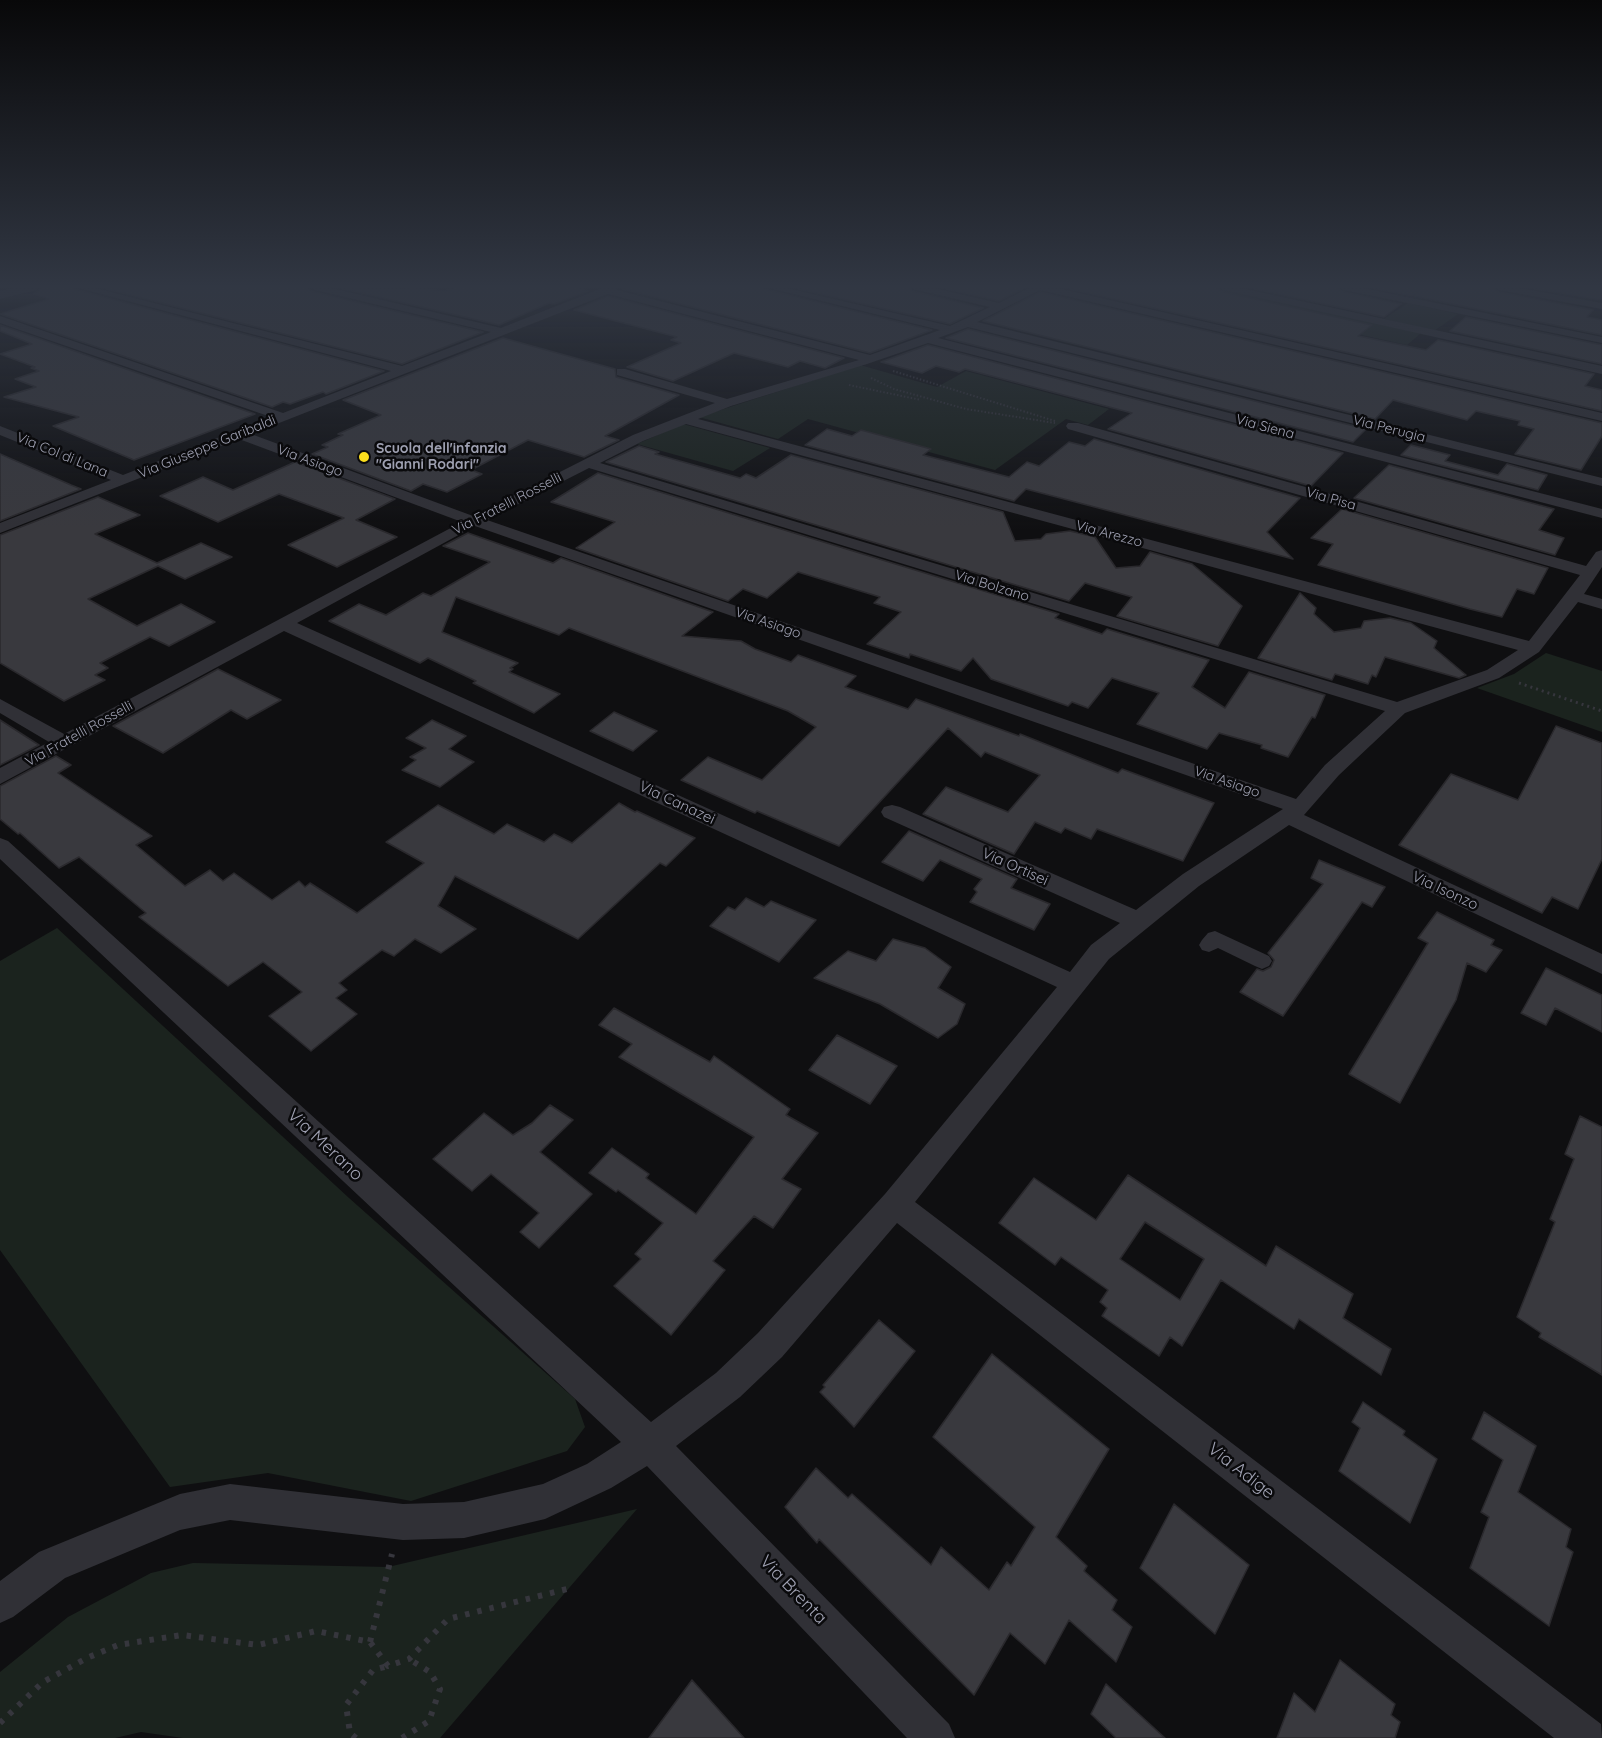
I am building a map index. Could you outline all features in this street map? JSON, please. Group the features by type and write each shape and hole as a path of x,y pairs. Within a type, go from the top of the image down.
{"street":[{"path":"142,368 283,417"},
{"path":"395,368 402,370"},
{"name":"Via Giuseppe Garibaldi","path":"0,528 407,368"},
{"name":"Via Fratelli Rosselli","path":"0,777 282,623 587,463 684,419 727,403 843,368"},
{"name":"Via Siena","path":"1039,368 1602,514"},
{"name":"Via Perugia","path":"1147,368 1602,482"},
{"path":"1391,368 1602,417"},
{"path":"621,372 727,403"},
{"name":"Via Arezzo","path":"684,419 1533,648"},
{"name":"Via Pisa","path":"1073,426 1588,574 1602,604"},
{"name":"Via Col di Lana","path":"0,430 124,480"},
{"name":"Via Asiago","path":"238,434 474,521 1294,812"},
{"name":"Via Bolzano","path":"587,463 1398,709"},
{"path":"0,1604 51,1565 180,1512 230,1502 403,1522 464,1520 545,1501 599,1476 649,1445 728,1384 770,1346 895,1204 1100,952 1191,880 1294,812 1332,770 1398,709 1493,674 1533,648 1588,574"},
{"name":"Via Canazei","path":"282,623 1072,984"},
{"path":"0,705 64,743"},
{"name":"Via Ortisei","path":"892,812 1138,921"},
{"name":"Via Isonzo","path":"1294,812 1602,965"},
{"name":"Via Merano","path":"0,846 649,1445"},
{"path":"1209,945 1215,938 1262,961"},
{"name":"Via Adige","path":"895,1204 1587,1738"},
{"name":"Via Brenta","path":"649,1445 702,1496 935,1738"}],"path":[{"path":"868,368 871,378 881,384 966,409"},
{"path":"889,368 1073,426"},
{"path":"812,378 966,409 1073,426"},
{"path":"1493,674 1602,711"},
{"path":"370,1641 387,1568 403,1522"},
{"path":"356,1738 350,1733 346,1705 373,1670 409,1659 448,1619 567,1589"},
{"path":"0,1723 43,1682 87,1658 117,1645 182,1635 258,1645 316,1631 370,1641 388,1666"},
{"path":"402,1738 429,1721 440,1689 430,1672 409,1659"}],"shaded area":[{"path":"850,368 871,368 937,387 966,371 1109,409 1088,425 1066,419 995,470 808,419 778,439 699,417"},
{"path":"683,424 770,448 733,471 637,444"},
{"path":"1546,653 1602,671 1602,732 1477,688 1514,674"},
{"path":"57,928 349,1198 575,1399 585,1427 567,1451 411,1501 268,1473 170,1487 0,1250 0,961"},
{"path":"637,1509 440,1738 183,1738 141,1732 115,1738 0,1738 0,1672 68,1617 151,1573 193,1563 388,1567"}],"building":[{"path":"31,368 124,368 255,414 134,460 53,426 79,417 4,397 36,387 15,379 39,371"},
{"path":"158,368 373,368 384,371 326,394 323,392 290,404 283,402 272,407"},
{"path":"425,368 612,368 615,369 616,377 679,395 605,436 619,440 584,457 528,440 471,470 482,474 447,492 423,484 411,491 312,454 328,447 322,445 343,435 338,434 381,415 343,400"},
{"path":"631,368 701,368 673,381"},
{"path":"904,368 932,368 922,373"},
{"path":"944,368 1017,368 1343,453 1311,486 1108,429 1132,413 965,369 959,372"},
{"path":"1064,368 1124,368 1366,429 1353,442"},
{"path":"1171,368 1367,368 1602,423 1602,436 1581,470 1515,454 1534,429 1518,425 1520,421 1476,411 1467,420 1393,400 1375,419"},
{"path":"1415,368 1567,368 1594,374 1585,386 1602,390 1602,411"},
{"path":"827,429 852,436 861,430 931,449 923,455 1009,477 1027,462 1039,466 1069,442 1085,446 1094,439 1300,498 1267,532 1293,559 1026,489 1014,501 805,445"},
{"path":"1411,445 1450,455 1445,461 1498,475 1507,464 1547,475 1538,490 1401,455"},
{"path":"639,446 659,452 655,454 740,478 746,474 756,478 791,455 1003,512 1015,541 1041,539 1046,534 1070,531 1095,537 1116,568 1140,566 1150,552 1192,564 1242,606 1218,646 1117,616 1132,597 1085,583 1069,601 606,462"},
{"path":"0,454 71,485 81,489 0,521"},
{"path":"295,462 395,499 356,520 397,537 337,567 288,545 344,518 279,494 218,522 160,496 203,477 233,490"},
{"path":"1389,465 1554,509 1539,530 1564,538 1555,555 1354,498"},
{"path":"598,473 1059,614 1055,618 1102,634 1107,629 1209,660 1192,687 1225,708 1249,672 1325,695 1315,718 1312,717 1288,757 1261,748 1262,745 1219,733 1207,749 1137,724 1159,693 1112,678 1088,708 1072,702 1068,706 991,679 973,658 961,671 910,654 909,658 867,644 901,612 874,603 880,597 798,572 767,598 743,589 728,601 576,548 615,522 551,502"},
{"path":"98,497 140,515 95,534 157,563 201,543 232,557 185,579 158,566 88,599 137,626 181,604 215,622 169,646 150,637 100,663 108,668 95,675 105,680 64,701 0,663 0,535"},
{"path":"1342,509 1548,568 1534,594 1517,589 1502,617 1318,565 1333,544 1311,538"},
{"path":"468,533 553,563 561,558 713,612 682,636 741,641 755,649 791,662 798,655 856,676 845,687 908,709 916,699 1019,736 1020,734 1118,773 1122,769 1214,803 1183,861 1097,829 1091,839 1065,828 1061,833 1035,822 1014,854 923,814 946,787 1008,812 1040,775 985,752 981,757 948,728 839,846 757,811 755,813 681,780 708,757 762,780 816,727 788,711 569,628 559,635 456,597 442,632 518,663 510,668 513,669 509,672 560,694 534,713 428,658 420,663 329,621 359,604 386,615 423,593 431,596 490,562 443,546"},
{"path":"1300,593 1316,608 1314,614 1334,632 1361,628 1364,621 1390,618 1411,623 1437,641 1434,648 1466,675 1459,678 1385,657 1376,677 1372,675 1368,684 1335,674 1332,680 1258,658"},
{"path":"218,669 281,700 247,719 231,710 163,753 113,726"},
{"path":"614,712 657,731 633,751 590,731"},
{"path":"0,720 39,745 0,765"},
{"path":"432,720 466,736 449,749 474,762 440,787 402,770 416,760 410,757 426,748 406,738"},
{"path":"1556,726 1602,743 1602,859 1578,909 1552,897 1542,913 1399,845 1451,774 1518,800"},
{"path":"56,756 71,765 58,773 152,836 136,845 185,886 210,870 223,881 234,873 272,900 299,881 305,887 310,883 357,913 424,863 386,842 438,805 494,834 507,824 544,842 554,834 572,843 619,803 695,838 666,866 660,863 578,939 455,876 438,906 476,929 441,953 415,939 394,956 382,950 339,983 347,990 336,998 357,1014 311,1051 269,1016 302,992 263,962 228,986 139,917 146,913 79,857 59,868 20,833 18,834 0,819 0,786"},
{"path":"909,831 1017,879 1011,888 1050,904 1034,930 970,902 977,892 974,889 982,879 940,860 923,881 882,862"},
{"path":"1319,860 1385,887 1372,907 1362,902 1283,1016 1240,992 1257,969 1263,971 1271,967 1274,960 1268,953 1323,884 1311,878"},
{"path":"746,898 764,907 771,901 816,920 779,962 710,926 728,907 735,910"},
{"path":"1437,912 1494,940 1491,945 1502,950 1486,972 1467,963 1456,1000 1400,1103 1349,1074 1428,943 1418,938"},
{"path":"893,939 925,948 951,967 938,988 965,1004 957,1024 938,1038 880,1004 814,978 848,951 876,961"},
{"path":"1546,968 1602,995 1602,1032 1555,1008 1546,1025 1521,1013"},
{"path":"614,1008 710,1062 714,1056 790,1109 786,1115 818,1133 782,1179 801,1189 773,1228 754,1216 713,1261 725,1270 671,1335 614,1286 641,1259 635,1254 663,1223 618,1190 616,1192 589,1173 612,1148 649,1174 646,1178 696,1214 754,1137 619,1057 632,1044 599,1025"},
{"path":"837,1035 897,1066 870,1104 809,1070"},
{"path":"550,1105 573,1120 540,1152 592,1194 539,1248 520,1232 539,1213 491,1174 472,1191 433,1159 484,1113 513,1135 532,1123"},
{"path":"1580,1116 1602,1127 1602,1375 1539,1337 1541,1333 1517,1317 1555,1222 1550,1219 1574,1159 1565,1154"},
{"path":"1128,1175 1266,1266 1276,1246 1353,1294 1343,1318 1391,1349 1381,1375 1299,1319 1294,1329 1221,1280 1182,1346 1170,1337 1159,1356 1102,1316 1107,1308 1100,1302 1108,1290 1061,1257 1055,1265 999,1223 1034,1178 1096,1220","holes":["1145,1222 1204,1259 1180,1300 1120,1259"]},
{"path":"879,1320 915,1351 854,1427 820,1392 825,1387 823,1385"},
{"path":"992,1354 1109,1449 1056,1537 1087,1566 1084,1571 1117,1600 1112,1610 1132,1627 1116,1662 1069,1620 1045,1664 1010,1633 974,1695 819,1539 817,1543 785,1507 816,1468 848,1498 852,1494 931,1565 941,1547 989,1590 1007,1562 1011,1566 1035,1527 933,1437"},
{"path":"1363,1402 1405,1431 1403,1435 1437,1459 1410,1523 1339,1471 1360,1428 1352,1422"},
{"path":"1484,1412 1536,1446 1518,1492 1571,1529 1566,1547 1573,1552 1549,1626 1470,1568 1489,1517 1481,1512 1503,1460 1472,1439"},
{"path":"1174,1504 1249,1565 1215,1634 1140,1568"},
{"path":"1340,1660 1395,1704 1391,1715 1400,1722 1395,1738 1277,1738 1294,1693 1315,1712"},
{"path":"692,1680 744,1738 649,1738"},
{"path":"1106,1684 1165,1738 1116,1738 1091,1714"}],"place":[{"name":"Scuola dell'infanzia \"Gianni Rodari\"","path":"364,457"}]}
